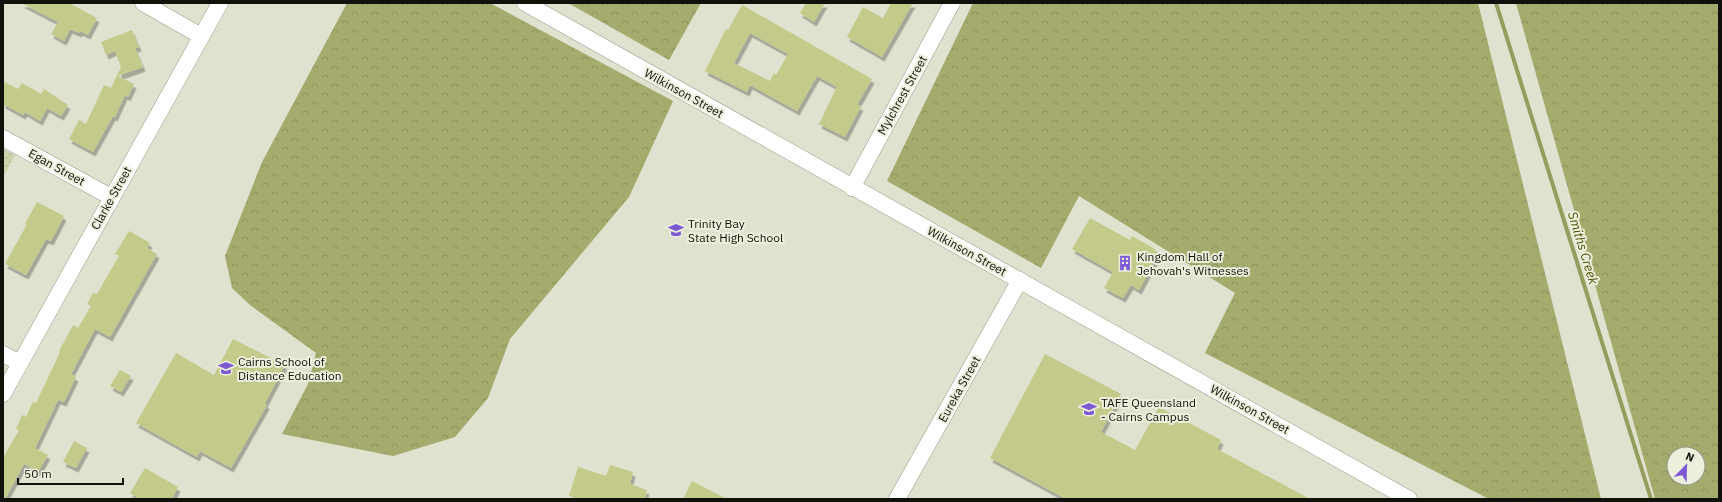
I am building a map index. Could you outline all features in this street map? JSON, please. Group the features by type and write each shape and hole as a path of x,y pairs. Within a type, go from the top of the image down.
{"street":[{"path":"143,3 201,36"},
{"name":"Clarke Street","path":"3,394 220,3"},
{"name":"Wilkinson Street","path":"525,3 852,188 1020,280 1409,499"},
{"name":"Mylchrest Street","path":"852,188 952,3"},
{"name":"Egan Street","path":"3,138 111,197"},
{"name":"Eureka Street","path":"897,499 1020,280"},
{"path":"3,354 20,363"}],"green space":[{"path":"347,3 490,3 673,101 629,197 510,339 488,398 455,437 393,456 282,434 308,384 316,353 250,305 232,288 225,256 262,162"},
{"path":"568,3 701,3 669,60"},
{"path":"973,3 1478,3 1601,499 1489,499 1205,353 1235,293 1079,196 1041,268 887,181"},
{"path":"1516,3 1719,3 1719,499 1655,499"},
{"path":"3,149 15,155 3,178"}],"building":[{"path":"21,3 69,3 97,18 88,35 80,31 79,33 70,29 64,41 51,34 58,22"},
{"path":"806,3 825,3 814,22 800,13"},
{"path":"891,3 913,3 882,57 847,37 863,7 883,18"},
{"path":"742,5 872,79 857,105 861,106 845,137 819,124 837,87 817,76 797,111 750,85 747,92 705,71 726,29 728,30","holes":["750,33 788,54 776,75 774,73 770,81 734,63"]},
{"path":"132,30 139,47 135,48 143,67 118,76 134,84 128,97 125,95 115,117 113,116 93,152 69,139 79,120 86,124 104,85 111,88 121,67 115,51 106,55 101,42"},
{"path":"3,81 18,89 22,83 41,94 44,89 68,105 61,116 47,108 40,121 25,112 23,115 3,104"},
{"path":"37,202 64,216 51,241 46,239 26,275 5,264 27,224 25,224"},
{"name":"Kingdom Hall of Jehovah's Witnesses","path":"1090,218 1130,240 1132,236 1155,249 1154,250 1159,253 1139,290 1131,285 1123,298 1104,288 1113,272 1072,249"},
{"path":"129,231 150,243 147,248 157,254 110,337 95,329 71,374 76,377 64,402 58,400 35,448 48,455 38,472 24,464 5,499 3,499 3,458 19,430 16,429 22,415 26,417 33,402 36,403 60,352 59,351 73,325 78,328 91,306 87,304 93,293 97,294 119,256 115,254"},
{"path":"233,339 285,365 265,403 267,405 231,468 200,451 197,457 136,423 176,353 214,375"},
{"path":"1045,354 1121,394 1101,432 1135,450 1159,407 1221,440 1217,449 1310,499 1066,499 990,458"},
{"path":"120,370 131,376 121,392 110,386"},
{"path":"74,441 87,448 76,468 63,462"},
{"path":"610,465 633,472 630,484 647,490 645,499 579,499 569,496 578,467 606,476"},
{"path":"145,468 178,487 172,499 140,499 130,493"},
{"path":"692,481 727,499 683,499"}],"waterway":[{"name":"Smiths Creek","path":"1496,3 1651,499"}],"place":[{"name":"Trinity Bay State High School","path":"676,230"},
{"name":"Kingdom Hall of Jehovah's Witnesses","path":"1125,263"},
{"name":"Cairns School of Distance Education","path":"226,368"},
{"name":"TAFE Queensland - Cairns Campus","path":"1089,409"}]}
